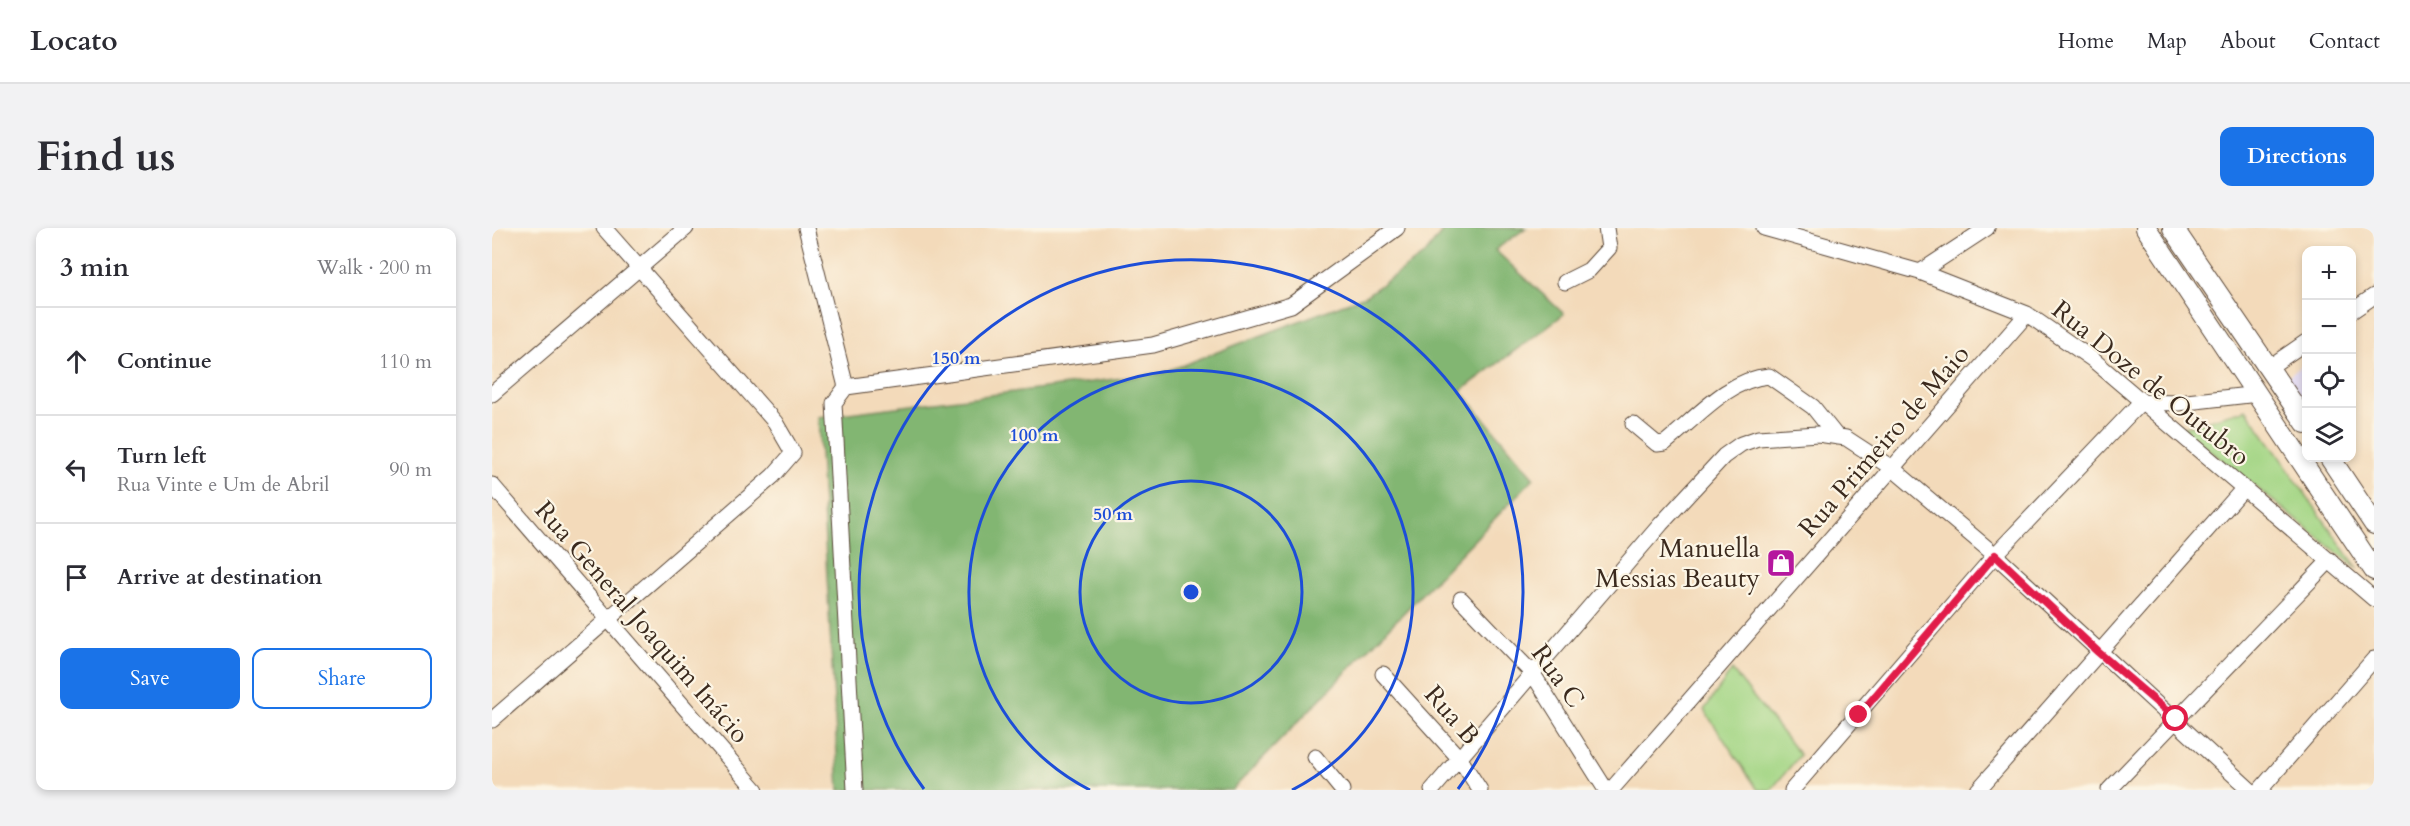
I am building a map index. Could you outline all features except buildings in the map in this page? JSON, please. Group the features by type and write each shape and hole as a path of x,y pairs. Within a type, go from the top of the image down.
{"main road":[{"path":"2146,228 2374,570"},
{"path":"2173,228 2302,416"},
{"path":"2333,462 2374,524"}],"street":[{"path":"492,720 773,476 793,453 775,422 604,228"},
{"path":"492,394 686,228"},
{"path":"807,228 846,387"},
{"path":"855,790 834,403 846,387 1153,345 1280,309 1291,305 1397,228"},
{"path":"1564,282 1589,270 1609,248 1606,228"},
{"name":"Rua Doze de Outubro","path":"1764,228 1920,272 2027,314 2084,353 2374,599"},
{"path":"1920,272 1987,228"},
{"path":"2356,308 2374,296"},
{"name":"Rua Primeiro de Maio","path":"1611,790 2027,314"},
{"path":"2268,368 2302,345"},
{"path":"1633,424 1657,444 1665,443 1711,403 1752,377 1769,376 1813,407 1842,437 1892,468 1995,555 2098,652 2176,719 2250,790"},
{"path":"1792,790 1995,555 2141,402 2178,403 2258,394"},
{"path":"1432,790 1661,524 1732,450 1758,438 1818,434 1842,437"},
{"name":"Rua General Joaquim Inácio","path":"492,485 756,790"},
{"path":"1978,790 2244,488"},
{"path":"2109,790 2330,560"},
{"name":"Rua C","path":"1461,599 1533,674 1606,790"},
{"path":"2260,790 2374,659"},
{"name":"Rua B","path":"1383,674 1460,759 1480,790"},
{"path":"1315,757 1342,790"}],"shaded area":[{"path":"2302,365 2302,401 2287,377"}],"green space":[{"path":"1445,228 1526,228 1495,250 1564,314 1461,391 1534,478 1232,790 839,790 818,417 1162,373 1365,296 1425,254"},
{"path":"2246,409 2358,569 2182,428"},
{"path":"1732,670 1800,755 1771,790 1758,790 1704,710"}],"place":[{"name":"Manuella Messias Beauty","path":"1781,563"}],"route":[{"path":"1859,715 1995,555 2098,652 2176,719"}]}
